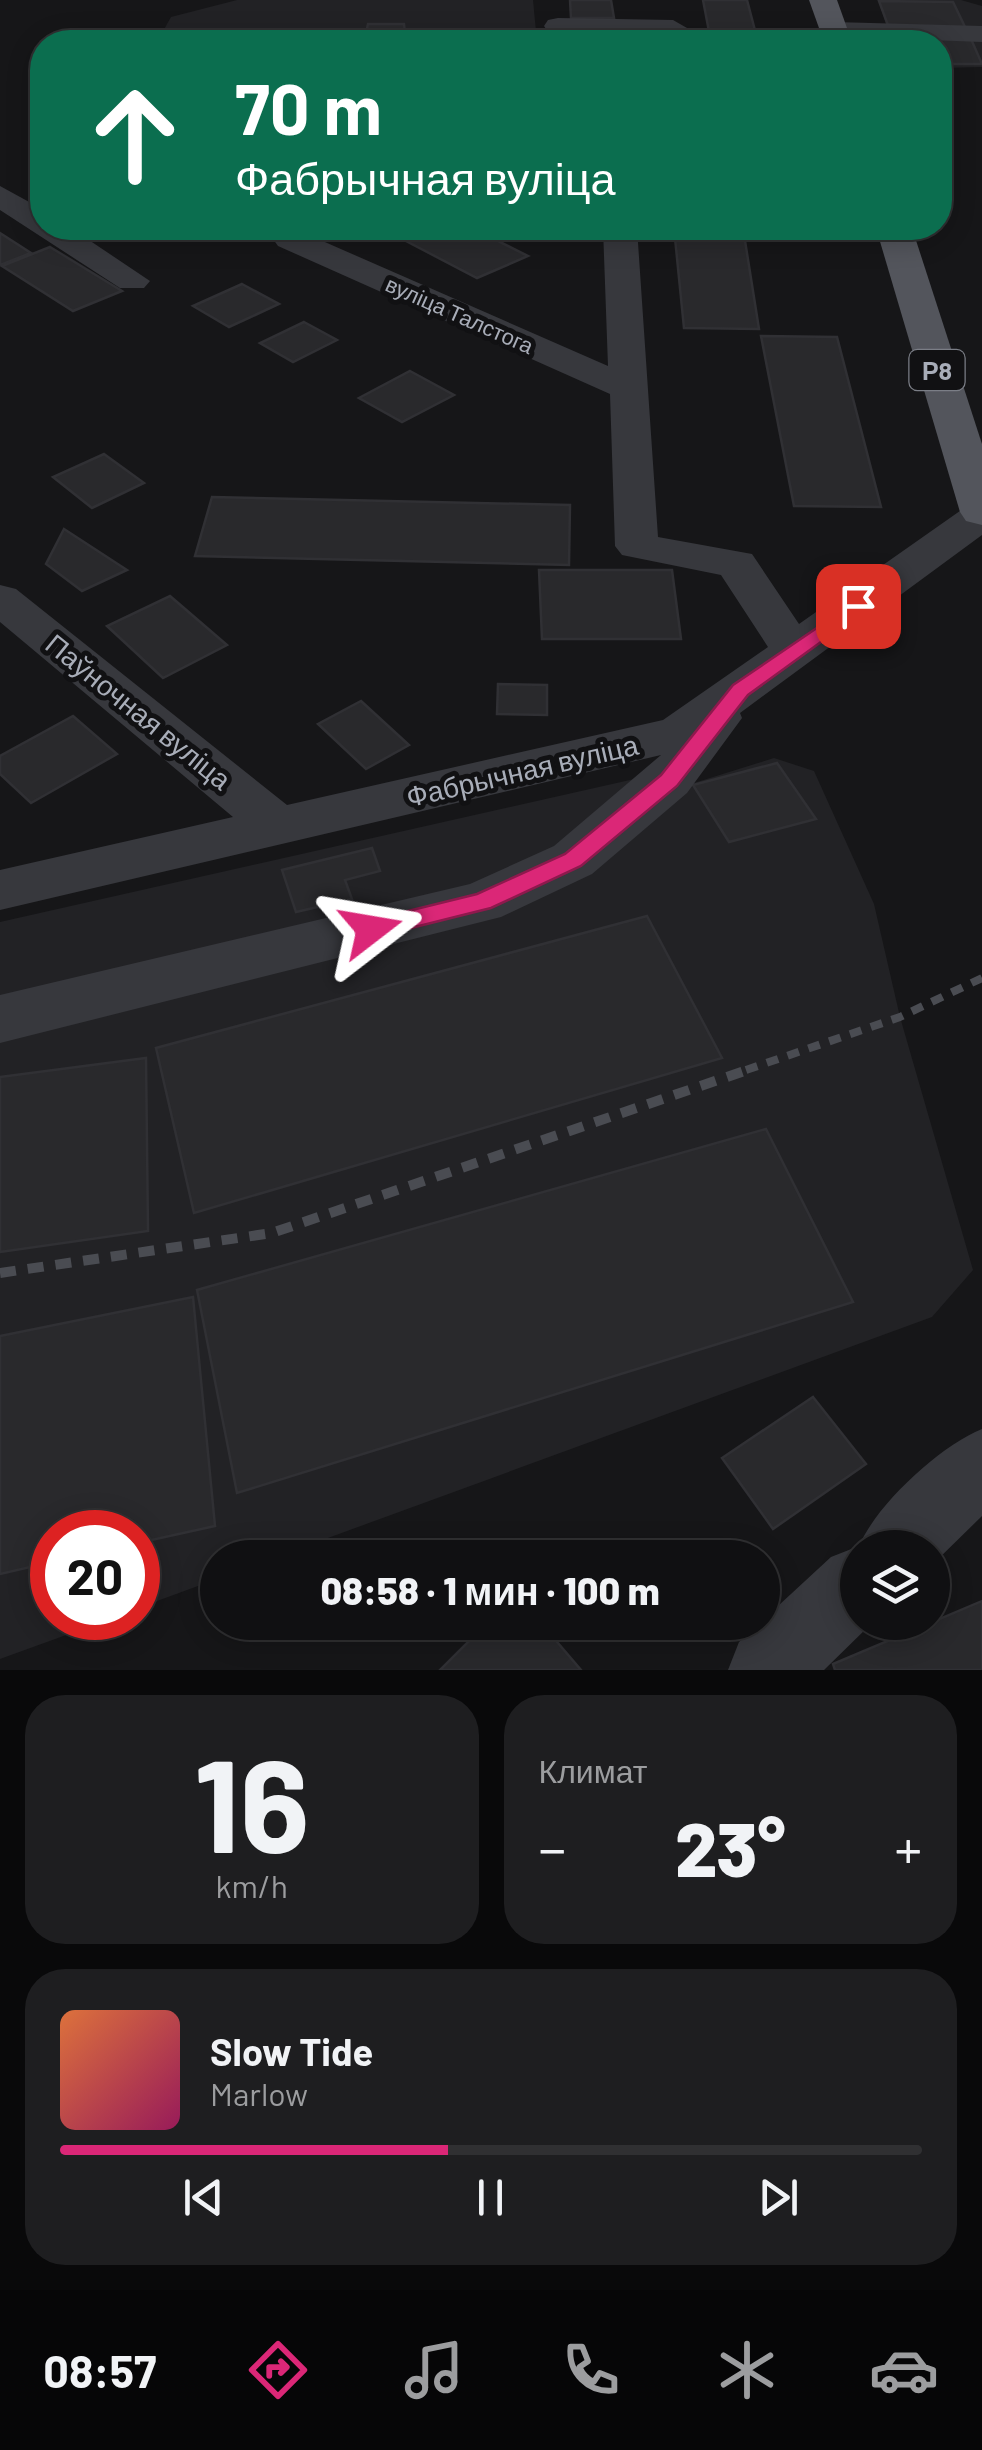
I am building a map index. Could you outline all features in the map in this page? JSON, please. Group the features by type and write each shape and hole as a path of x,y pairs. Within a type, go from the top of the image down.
{"main road":[{"path":"823,0 834,30"},
{"name":"Р8","path":"898,240 982,513"}],"street":[{"path":"558,26 673,23"},
{"path":"952,34 982,34"},
{"path":"0,196 30,215"},
{"path":"68,240 132,280"},
{"name":"вуліца Талстога","path":"292,240 630,390"},
{"path":"621,240 637,546 736,564 794,650"},
{"name":"Фабрычная вуліца","path":"0,890 678,734 982,513"},
{"name":"Паўночная вуліца","path":"0,599 276,825"},
{"path":"0,1019 482,902 573,860 669,780 740,690"},
{"path":"915,1530 982,1465"},
{"path":"768,1670 840,1601"}],"shaded area":[{"path":"237,0 533,0 536,30 164,30 171,17"},
{"path":"878,0 961,0 982,6 982,67 952,68 952,30 888,30"},
{"path":"774,758 814,771 874,904 900,1017 973,1270 932,1317 322,1540 200,1540 200,1585 160,1600 160,1510 30,1510 30,1640 52,1640 0,1659 0,922 661,773 678,788"}],"building":[{"path":"570,0 611,0 614,18 571,18"},
{"path":"703,0 747,0 755,30 709,30"},
{"path":"879,1 953,2 966,29 889,28"},
{"path":"368,24 404,24 405,30 367,30"},
{"path":"952,39 971,39 982,64 952,64"},
{"path":"0,233 31,253 0,265"},
{"path":"404,240 496,240 528,256 477,278"},
{"path":"675,240 745,240 759,329 684,328"},
{"path":"50,247 122,291 73,311 2,266"},
{"path":"242,284 279,304 229,327 193,306"},
{"path":"304,322 337,340 293,362 260,343"},
{"path":"761,336 837,337 881,507 794,506"},
{"path":"410,371 454,395 402,422 359,398"},
{"path":"104,454 144,483 92,508 53,477"},
{"path":"212,497 570,505 569,565 195,556"},
{"path":"64,529 127,570 82,591 46,564"},
{"path":"539,570 672,570 681,639 542,639"},
{"path":"170,596 227,645 163,678 107,626"},
{"path":"498,684 547,685 547,715 497,714"},
{"path":"361,701 409,745 366,769 318,724"},
{"path":"73,716 117,754 31,803 0,774 0,756"},
{"path":"777,763 816,819 729,842 693,785"},
{"path":"372,848 380,871 345,880 352,899 296,912 282,870"},
{"path":"647,916 722,1058 194,1213 156,1048"},
{"path":"146,1058 148,1231 0,1252 0,1077"},
{"path":"766,1129 853,1302 237,1493 197,1290"},
{"path":"193,1297 215,1526 160,1538 160,1510 30,1510 30,1567 0,1574 0,1336"},
{"path":"813,1397 866,1464 773,1529 722,1458"},
{"path":"982,1601 982,1670 835,1670 833,1664 890,1640 950,1640 950,1615"},
{"path":"470,1640 555,1640 581,1670 440,1670"}],"railway":[{"path":"746,1070 900,1017 982,978"},
{"path":"0,1273 272,1233 753,1068"}],"route":[{"path":"371,929 482,902 573,860 669,780 740,690 858,606"}]}
